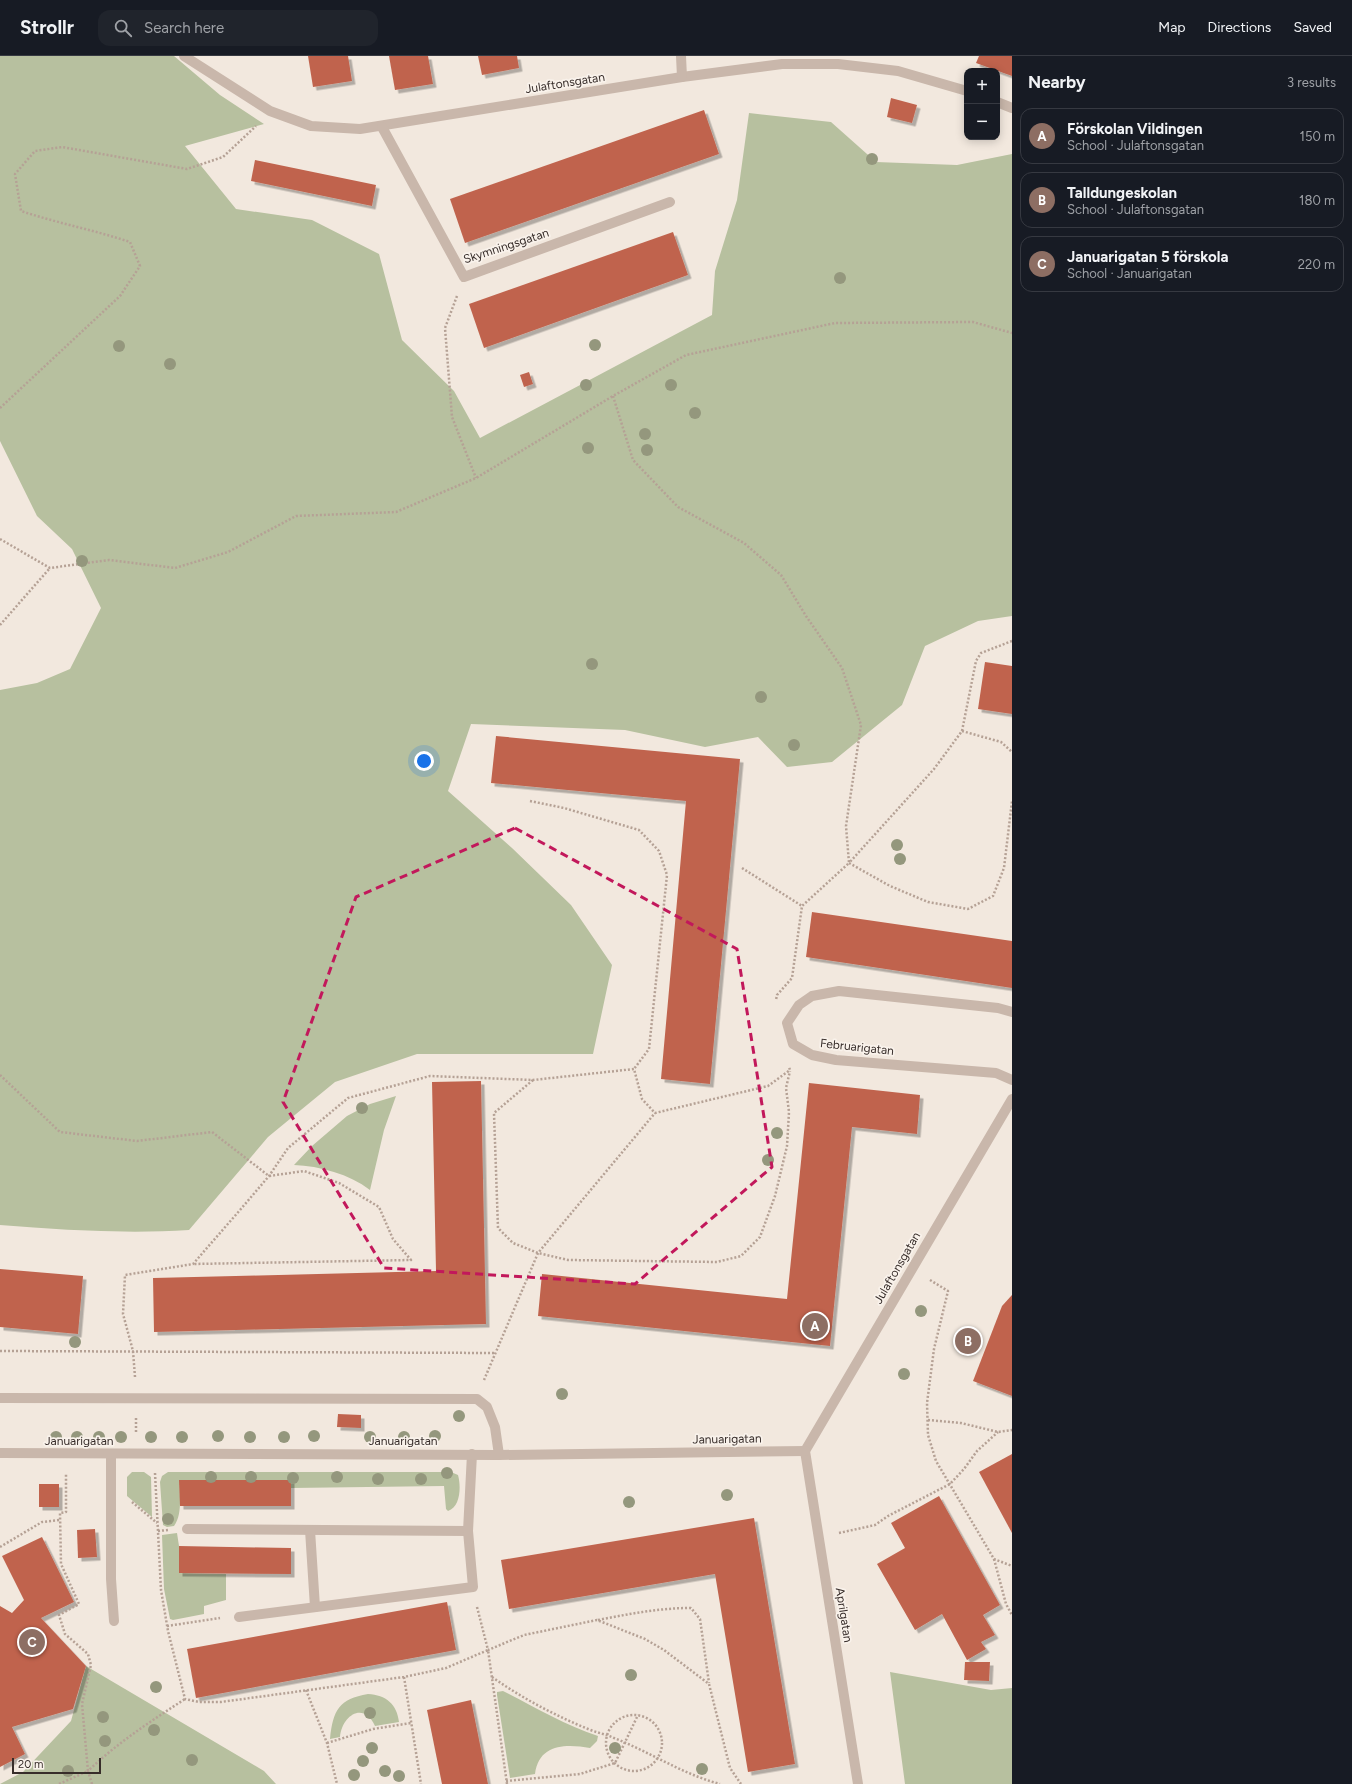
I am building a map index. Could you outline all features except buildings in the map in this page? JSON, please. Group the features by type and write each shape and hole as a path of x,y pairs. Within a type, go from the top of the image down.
{"street":[{"name":"Julaftonsgatan","path":"184,56 270,111 311,126 360,129 382,127 682,77 782,64 838,64 898,71 964,91"},
{"path":"681,56 682,77"},
{"path":"1000,103 1012,108"},
{"name":"Skymningsgatan","path":"382,127 464,276 670,202"},
{"path":"787,1023 798,1005 812,996 838,991 998,1008 1012,1012"},
{"name":"Februarigatan","path":"787,1023 793,1044 812,1055 836,1060 996,1073 1012,1080"},
{"name":"Julaftonsgatan","path":"805,1451 1012,1099"},
{"path":"0,1398 477,1399 487,1407 495,1427 499,1455"},
{"name":"Januarigatan","path":"0,1454 499,1455 805,1451"},
{"name":"Aprilgatan","path":"805,1451 858,1784"},
{"path":"111,1454 111,1579 114,1621"},
{"path":"239,1617 474,1587 468,1531 472,1454"},
{"path":"187,1529 468,1531"},
{"path":"310,1530 315,1607"}],"path":[{"path":"0,408 120,296 140,266 130,242 102,232 51,221 21,211 15,174 35,151 62,147 187,169 223,157 270,111"},
{"path":"464,276 445,328 452,417 476,478"},
{"path":"0,539 50,568 109,560 175,568 228,552 296,516 396,512 476,478 613,396 686,356 835,323 973,322 1012,333"},
{"path":"613,396 633,460 678,507 744,543 781,575 806,616 842,668 861,725 846,826 849,863"},
{"path":"0,625 50,568"},
{"path":"787,1023 772,1022 773,1012 777,995 792,978 802,906 849,863 934,769 962,731 976,661 981,653 1012,641"},
{"path":"962,731 1002,742 1012,752"},
{"path":"193,1264 269,1176 288,1148 348,1098 430,1076 533,1080 634,1069 649,1049 667,875 659,851 639,830 610,820 530,801"},
{"path":"849,863 890,886 928,902 968,909 993,896 1004,868 1012,801"},
{"path":"742,868 802,906"},
{"path":"533,1080 494,1113 498,1228 513,1243 538,1253 568,1260 717,1262 741,1256 760,1237 775,1196 787,1146 789,1112 786,1088 790,1070 787,1064"},
{"path":"634,1069 642,1099 655,1113"},
{"path":"477,1399 538,1253 655,1113 768,1086 790,1070"},
{"path":"0,1075 60,1132 137,1140 212,1132 269,1176 304,1171 339,1183 379,1207 393,1239 411,1260 193,1264 125,1276 124,1314 133,1351 136,1454"},
{"path":"912,1269 948,1292 934,1349 927,1403 928,1435 936,1460 994,1559 1006,1604 1012,1615"},
{"path":"0,1351 495,1353"},
{"path":"928,1420 961,1423 998,1432 1012,1430"},
{"path":"836,1534 875,1525 888,1516 950,1484 964,1469 977,1451 998,1432"},
{"path":"66,1468 66,1512 60,1513 61,1564 79,1604 59,1615 65,1634 88,1654 91,1665 82,1704 88,1771 92,1784"},
{"path":"155,1470 161,1590 167,1626 184,1699"},
{"path":"111,1488 139,1507 157,1524"},
{"path":"0,1547 42,1522 60,1520"},
{"path":"994,1559 1012,1566"},
{"path":"474,1587 488,1650 507,1782 580,1774 615,1763 638,1715"},
{"path":"59,1784 88,1771 145,1724 184,1699 199,1702 221,1702 404,1677 446,1668 524,1635 639,1612 691,1608 700,1618 709,1684 730,1768 741,1784"},
{"path":"167,1626 228,1616 239,1617"},
{"path":"597,1620 645,1639 664,1650 709,1684"},
{"path":"404,1677 421,1784"},
{"path":"492,1677 513,1692 562,1718 590,1730 625,1742 701,1779 720,1784"},
{"path":"306,1690 327,1744 338,1784"},
{"path":"629,1715 638,1715 652,1722 657,1728 662,1743 657,1758 644,1769 635,1771 626,1770 615,1763 608,1752 606,1744 607,1735 610,1728 619,1720 629,1715"},
{"path":"327,1744 373,1729 411,1722"}],"highlighted area":[{"path":"515,828 737,949 772,1167 635,1284 384,1268 283,1102 356,897"}],"green space":[{"path":"0,56 174,56 220,95 264,124 185,146 236,209 312,220 379,254 402,340 454,391 480,438 712,315 715,271 737,200 749,113 831,122 876,162 957,165 1012,154 1012,616 978,621 925,646 902,705 832,762 787,767 758,737 705,747 625,730 471,724 448,791 512,848 571,905 612,965 593,1054 417,1054 335,1082 268,1137 189,1230 142,1232 94,1231 0,1225 0,690 37,683 70,669 101,608 72,549 37,516 0,441"},
{"path":"396,1096 384,1130 370,1190 344,1175 314,1167 294,1165 312,1146 347,1116 370,1104"},
{"path":"132,1472 144,1472 151,1477 152,1517 127,1496 127,1477"},
{"path":"168,1472 451,1472 458,1475 460,1490 458,1500 452,1509 448,1511 446,1509 444,1486 291,1488 291,1480 180,1480 179,1516 174,1526 167,1527 163,1525 160,1482 162,1476"},
{"path":"177,1533 179,1546 179,1573 226,1574 226,1600 204,1606 204,1614 173,1620 170,1619 164,1589 162,1535"},
{"path":"86,1666 264,1771 276,1784 0,1784 23,1772 71,1721"},
{"path":"890,1672 991,1690 1012,1688 1012,1784 905,1784"},
{"path":"503,1691 561,1721 598,1736 597,1741 590,1748 564,1746 555,1748 542,1756 535,1774 510,1778 497,1695 497,1692"},
{"path":"368,1694 380,1696 390,1702 396,1710 399,1722 375,1726 370,1718 365,1714 354,1714 345,1722 340,1737 330,1739 333,1720 339,1708 350,1699"}],"place":[{"name":"Förskolan Vildingen","path":"815,1326"},
{"name":"Talldungeskolan","path":"968,1341"},
{"name":"Januarigatan 5 förskola","path":"32,1642"}]}
